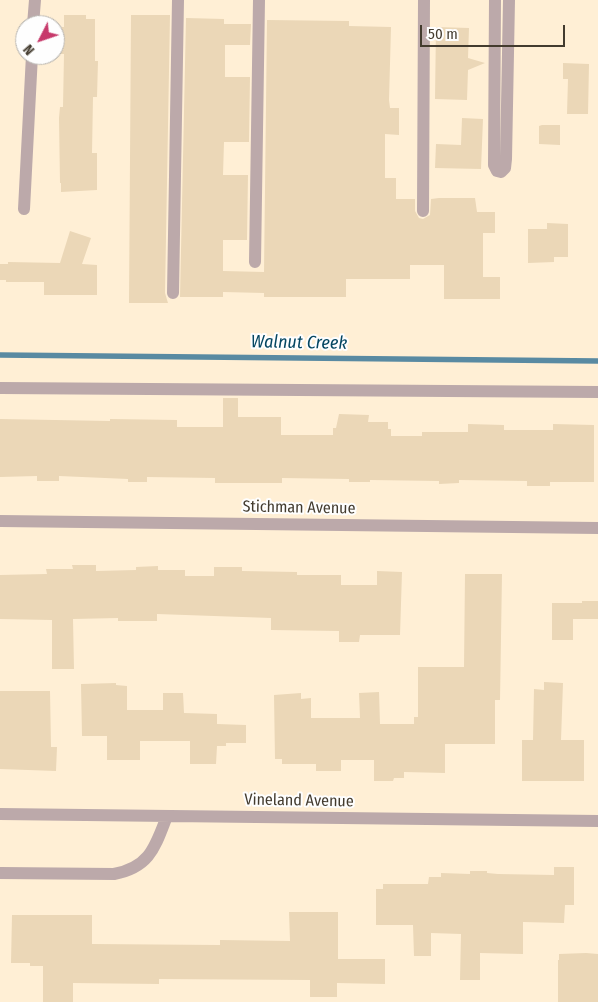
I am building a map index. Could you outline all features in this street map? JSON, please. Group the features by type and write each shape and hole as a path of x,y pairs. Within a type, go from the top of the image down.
{"street":[{"path":"34,15 35,0"},
{"path":"173,293 178,0"},
{"path":"255,262 258,0"},
{"path":"422,211 424,0"},
{"path":"494,0 494,165 497,171 501,172 505,168 506,159 509,0"},
{"path":"24,209 31,65"},
{"path":"0,388 598,392"},
{"name":"Stichman Avenue","path":"0,521 598,528"},
{"name":"Vineland Avenue","path":"0,814 598,821"},
{"path":"0,872 114,874 126,872 138,866 153,850 167,816"}],"building":[{"path":"65,15 86,15 86,19 95,19 95,61 98,61 97,97 93,97 92,153 97,153 97,190 61,192 59,118 60,107 63,107"},
{"path":"131,15 170,15 165,293 168,303 129,303"},
{"path":"186,18 224,19 224,24 251,24 250,45 225,45 225,77 250,77 249,142 224,142 223,175 248,175 247,240 223,240 223,271 264,272 267,20 349,21 349,26 391,27 389,100 390,108 399,108 399,135 385,134 385,178 396,178 396,199 415,199 415,211 419,218 423,219 430,215 431,199 439,198 475,198 477,212 495,212 495,233 483,233 483,277 500,277 500,299 444,299 444,265 410,265 410,279 346,279 346,297 264,297 264,293 223,292 223,297 180,297"},
{"path":"436,27 469,28 468,58 485,63 468,70 467,100 435,99"},
{"path":"563,63 589,64 588,114 567,114 568,79 563,79"},
{"path":"462,118 483,119 481,169 435,168 436,144 461,145"},
{"path":"560,125 560,145 539,144 539,126"},
{"path":"547,223 568,224 568,257 554,257 554,262 528,263 528,229 547,229"},
{"path":"70,231 91,238 82,264 97,265 97,295 44,295 44,282 6,282 6,280 0,280 0,264 8,264 8,262 60,263"},
{"path":"223,398 238,398 238,417 281,417 281,435 333,435 333,428 336,428 339,414 369,415 368,422 388,422 391,436 422,436 422,432 468,432 468,424 504,425 504,430 553,430 553,424 594,425 594,482 550,482 550,486 527,486 527,481 459,480 459,483 439,484 439,481 370,480 370,482 349,482 349,479 282,478 282,483 215,483 215,478 147,477 147,482 128,482 128,479 59,476 59,481 37,481 37,476 0,477 0,419 177,420 177,427 223,427"},
{"path":"72,565 96,565 96,571 136,570 136,567 158,566 158,570 185,570 185,576 214,576 214,567 242,567 242,571 297,572 297,575 341,575 341,585 377,585 377,571 402,572 400,635 360,635 359,642 339,642 339,631 271,630 271,618 157,614 157,621 118,621 118,618 73,619 74,669 52,669 52,620 0,619 0,575 47,574 46,569 73,569"},
{"path":"465,574 502,574 500,700 495,700 495,744 445,744 445,773 404,772 404,778 394,778 393,781 374,781 374,760 341,760 341,771 316,771 316,764 282,764 282,759 275,759 274,695 301,693 301,699 311,698 311,718 360,718 359,693 379,692 380,724 414,724 414,717 418,717 418,667 464,667"},
{"path":"582,601 598,601 598,619 573,619 573,640 552,640 552,603 582,603"},
{"path":"544,682 563,683 561,740 584,740 584,781 522,781 522,740 533,740 534,689 544,690"},
{"path":"116,683 116,685 127,686 127,710 163,710 163,693 183,693 184,713 217,714 217,724 246,725 246,743 226,743 226,746 217,746 216,764 190,764 190,741 140,741 140,760 107,760 107,736 82,736 81,684"},
{"path":"0,691 50,691 51,747 57,747 56,771 0,769"},
{"path":"554,867 574,867 574,905 565,905 564,923 523,922 523,954 480,953 480,980 460,980 461,934 431,933 431,956 414,956 413,925 376,925 376,889 383,889 383,884 428,884 429,877 441,877 441,873 470,874 470,871 487,871 487,873 498,874 554,875"},
{"path":"289,912 338,912 338,959 385,959 385,984 337,983 337,997 310,997 310,980 159,979 159,984 73,983 73,1002 43,1002 43,966 30,966 30,963 11,963 12,915 92,915 92,944 220,945 220,940 290,941"},
{"path":"559,954 598,954 598,1002 558,1002"}],"waterway":[{"name":"Walnut Creek","path":"0,355 598,361"}]}
